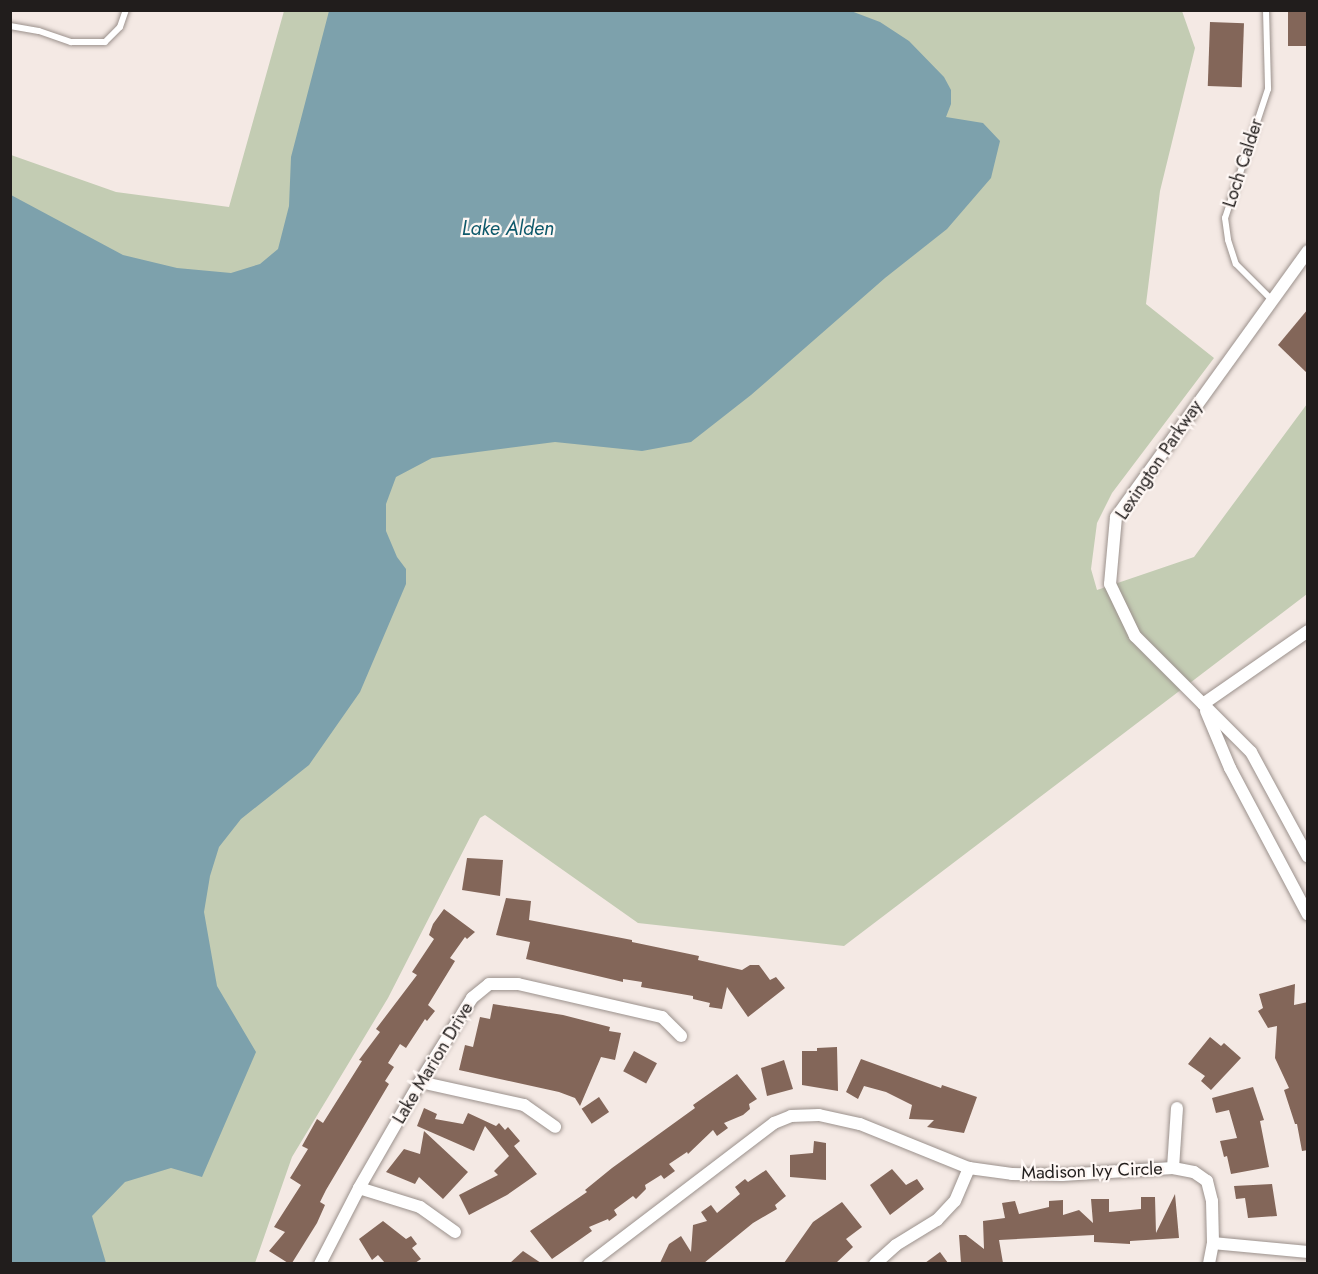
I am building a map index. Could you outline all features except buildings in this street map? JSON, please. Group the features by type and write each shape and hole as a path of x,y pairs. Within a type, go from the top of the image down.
{"street":[{"name":"Lexington Parkway","path":"1308,251 1116,517 1110,584 1135,636 1251,752 1308,857"},
{"path":"1203,704 1308,631"},
{"name":"Lexington Parkway","path":"1203,704 1230,768 1308,915"},
{"name":"Lake Marion Drive","path":"320,1263 359,1188 420,1082 472,998 489,984 518,984 662,1017 681,1036"},
{"path":"420,1082 524,1105 555,1127"},
{"path":"1173,1168 1177,1108"},
{"name":"Madison Ivy Circle","path":"589,1263 774,1123 791,1116 819,1114 860,1124 969,1168 1012,1174 1062,1175 1173,1168 1194,1172 1207,1181 1212,1201 1213,1243 1209,1263"},
{"path":"875,1263 896,1245 937,1220 955,1201 969,1168"},
{"path":"359,1188 420,1207 455,1232"},
{"path":"1213,1243 1308,1252"}],"lane":[{"path":"10,26 39,31 71,42 105,42 120,27 126,10"},
{"name":"Loch Calder","path":"1266,10 1268,89 1225,218 1228,240 1236,264 1273,301"}],"green space":[{"path":"284,11 1182,11 1195,48 1160,191 1146,304 1214,358 1112,493 1097,523 1091,569 1097,590 1194,557 1307,404 1307,594 844,946 638,923 485,815 480,818 388,998 292,1157 255,1263 11,1264 11,155 116,192 229,207"}],"water":[{"name":"Lake Alden","path":"329,11 851,11 880,22 909,41 944,77 951,90 951,104 946,117 983,123 1000,141 991,178 947,229 885,278 751,395 691,442 642,451 555,442 432,458 396,477 386,504 386,531 397,557 406,569 406,584 360,692 309,765 241,819 219,847 210,876 204,912 217,986 256,1052 202,1177 171,1168 125,1182 92,1216 106,1263 11,1263 11,195 123,255 177,268 231,273 260,264 278,249 289,206 291,157"}]}
